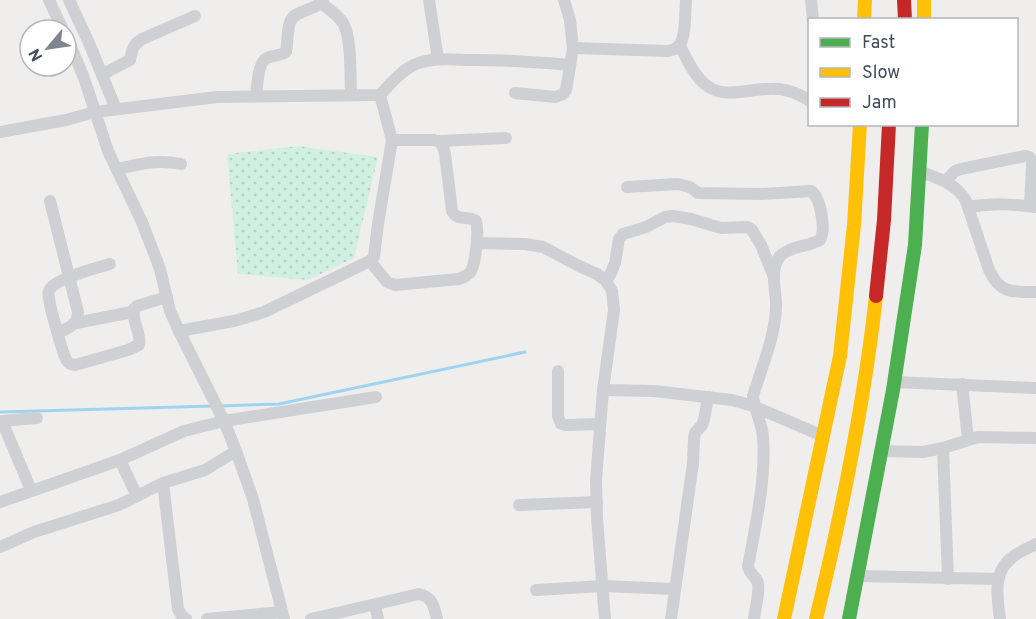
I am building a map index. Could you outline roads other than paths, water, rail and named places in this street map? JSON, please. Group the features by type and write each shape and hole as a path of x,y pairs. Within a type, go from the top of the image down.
{"main road":[{"path":"864,18 865,0"},
{"path":"904,0 905,18"},
{"path":"924,0 924,18"},
{"path":"784,619 840,356 854,225 860,126"},
{"path":"816,619 843,505 871,342 885,208 889,126"},
{"path":"849,619 882,451 915,245 922,126"}],"street":[{"path":"49,0 57,18"},
{"path":"69,0 103,74 116,109"},
{"path":"429,0 438,59"},
{"path":"515,93 556,97 566,90 573,48 570,20 564,0"},
{"path":"573,48 674,50 680,46 683,39 686,0"},
{"path":"811,0 813,18"},
{"path":"256,96 262,61 286,52 292,18 314,8 322,1 343,23 347,32 351,95"},
{"path":"103,74 130,60 132,49 142,39 195,16"},
{"path":"680,46 695,73 703,84 711,89 726,93 779,89 795,93 808,100"},
{"path":"0,132 66,120 95,112 217,97 380,95 391,82 411,66 438,59 513,60 570,65"},
{"path":"78,64 108,151 142,222 160,269 170,311 224,421 236,451 253,499 283,615 207,619"},
{"path":"179,331 234,321 264,312 374,257 392,140 380,95"},
{"path":"392,140 439,141 506,138"},
{"path":"370,261 387,282 395,285 459,279 471,271 478,225 473,219 458,218 452,211 445,154 439,141"},
{"path":"946,182 955,171 970,166 1024,156 1030,157 1032,160 1033,207 1012,204 968,207"},
{"path":"117,169 153,162 166,161 182,164"},
{"path":"919,171 946,182 961,192 994,280 999,286 1007,290 1036,291"},
{"path":"627,187 678,184 698,193 761,194 806,191 814,193 817,198 823,228 820,240 784,253 778,259 775,268 776,307 771,338 753,396 753,406 763,432 764,452 759,512 748,566 750,574 755,577 758,585 754,619"},
{"path":"50,201 78,312 76,322 58,333"},
{"path":"606,281 615,264 623,234 673,216 721,228 747,227 752,230 761,245 775,281"},
{"path":"477,243 525,244 543,247 597,274 606,281 612,291 614,310 603,390 596,480 605,619"},
{"path":"110,264 69,277 49,291 48,297 65,360 75,365 139,345 140,340 132,312"},
{"path":"76,322 132,312 137,306 167,297"},
{"path":"558,371 558,416 561,423 565,425 600,424"},
{"path":"894,382 1036,388"},
{"path":"962,384 968,440"},
{"path":"603,390 654,391 732,400 753,406 823,436"},
{"path":"670,619 693,463 694,438 704,420 708,397"},
{"path":"0,502 120,460 184,431 224,421 376,398"},
{"path":"31,490 1,421 37,418"},
{"path":"882,451 923,452 978,437 1036,438"},
{"path":"943,448 948,579"},
{"path":"0,547 42,530 119,505 163,483 205,470 236,451"},
{"path":"120,460 137,496"},
{"path":"163,483 178,609 186,619"},
{"path":"519,505 597,502"},
{"path":"1000,619 998,579 1003,567 1012,557 1036,544"},
{"path":"858,576 998,579"},
{"path":"536,590 602,586 674,589"},
{"path":"311,619 419,594 430,599 437,619"},
{"path":"375,605 378,619"}],"waterway":[{"path":"221,406 279,404 525,352"},
{"path":"0,412 214,406"}]}
